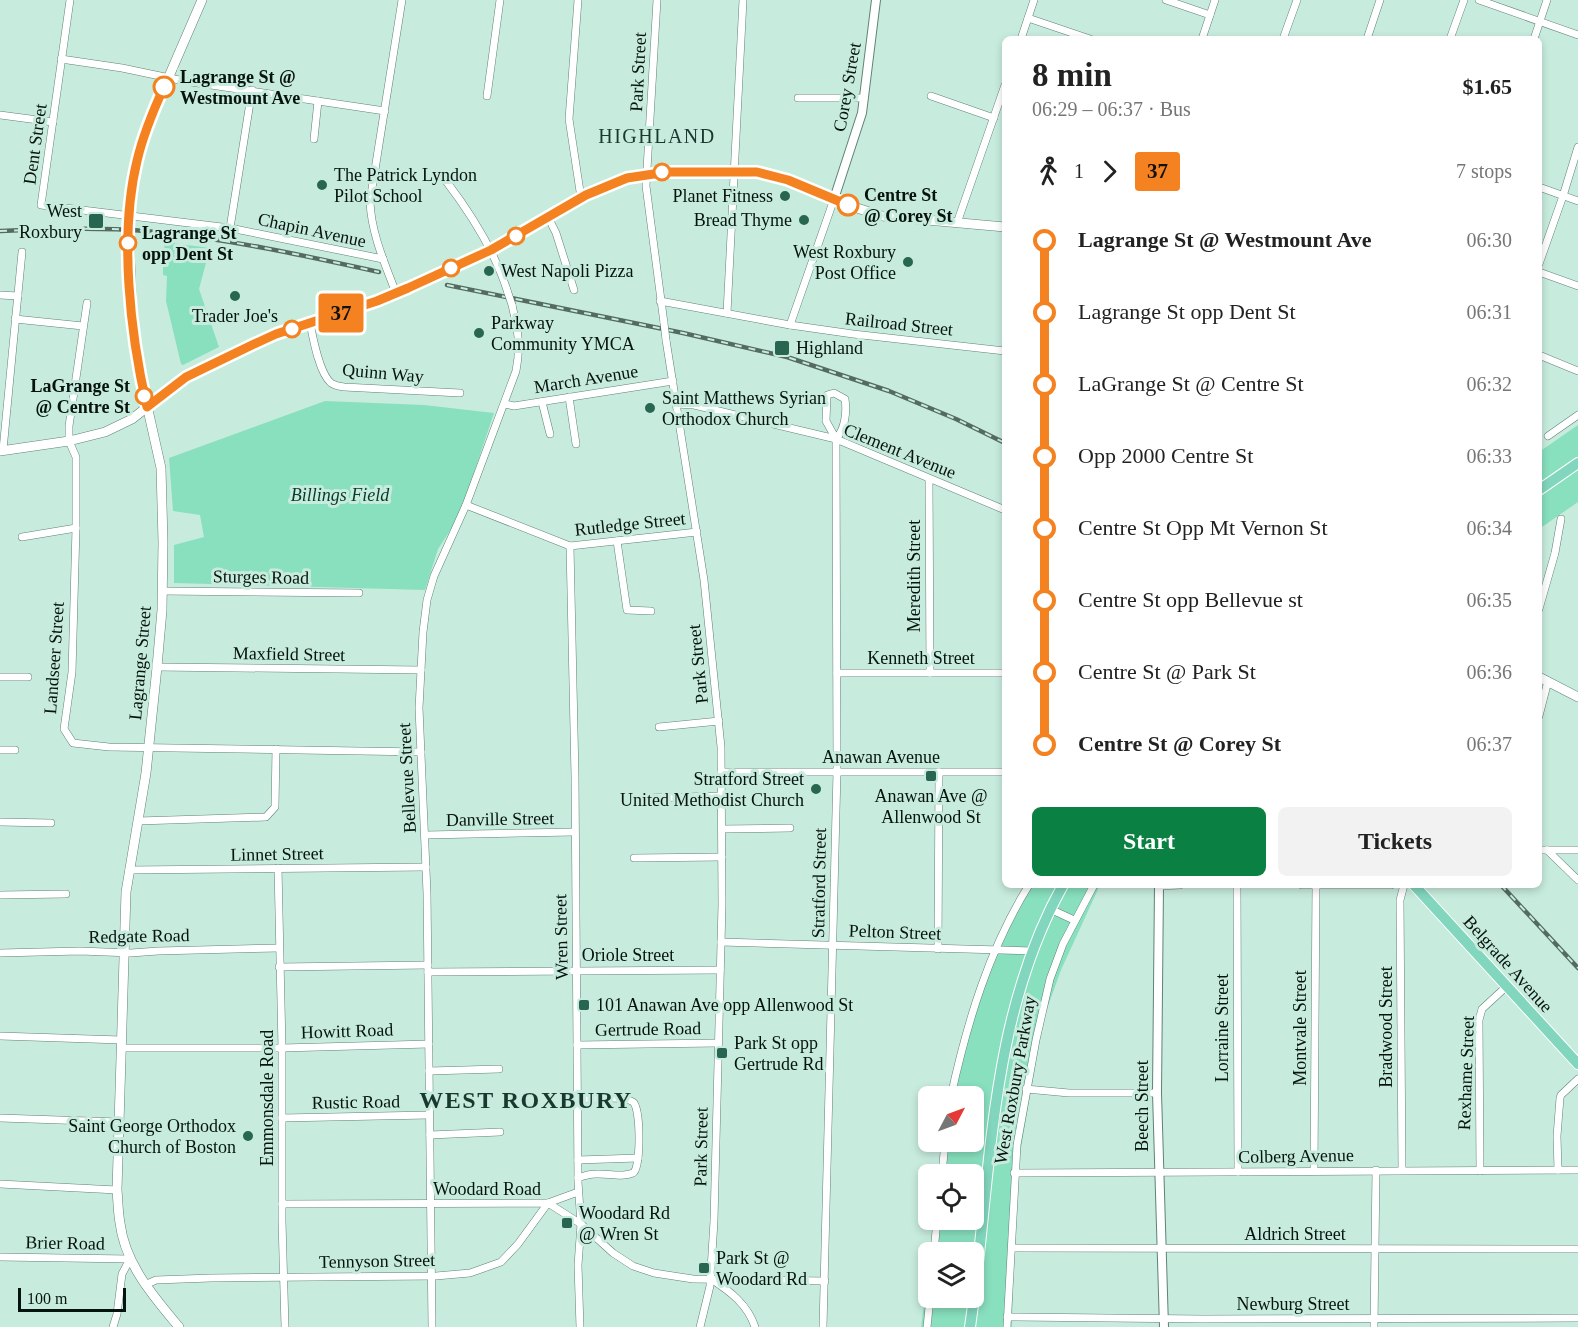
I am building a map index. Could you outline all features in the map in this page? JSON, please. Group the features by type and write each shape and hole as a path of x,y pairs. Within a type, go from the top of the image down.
{"main road":[{"name":"Lagrange Street","path":"179,1327 145,1285 130,1259 120,1225 117,1190 124,915 149,747 157,667 164,542 161,468 147,407 134,332 128,214 140,147 202,0"},
{"path":"2,450 69,441 114,428 132,419 186,377 267,338 396,293 491,250 610,183 648,173 757,172 780,177 882,216 1002,227"},
{"path":"1542,488 1578,463"},
{"path":"1544,679 1578,697"},
{"name":"West Roxbury Parkway","path":"970,1327 996,1094 1008,1034 1032,951 1061,888"},
{"name":"Belgrade Avenue","path":"1417,888 1578,1064"}],"street":[{"name":"Dent Street","path":"69,0 41,205 128,214"},
{"path":"396,293 370,217 370,201 402,0"},
{"path":"487,96 500,0"},
{"path":"578,0 569,118 581,198"},
{"name":"Park Street","path":"657,0 646,193 660,301 704,580 719,721 721,772 721,942 711,1279 700,1327"},
{"path":"727,313 743,0"},
{"name":"Corey Street","path":"790,325 856,135 864,98 876,0"},
{"path":"1022,36 1034,0"},
{"path":"1166,0 1210,15"},
{"path":"1203,36 1215,0"},
{"path":"1284,36 1297,0"},
{"path":"1368,36 1380,0"},
{"path":"1451,36 1464,0"},
{"path":"1479,0 1578,35"},
{"path":"1535,36 1547,0"},
{"path":"1028,18 1081,36"},
{"path":"61,59 122,68 168,78 385,111"},
{"path":"230,228 252,90"},
{"path":"932,96 994,118"},
{"path":"798,98 864,98"},
{"path":"314,139 318,101"},
{"path":"957,223 1002,101"},
{"path":"0,115 53,122"},
{"path":"1542,256 1578,147"},
{"name":"Bellevue Street","path":"432,1327 426,835 419,708 427,600 434,576 466,505 505,404 520,353 512,305 498,263 469,211 446,181"},
{"path":"1542,188 1578,201"},
{"name":"Chapin Avenue","path":"128,214 230,228 383,259"},
{"path":"548,217 556,233 574,290"},
{"path":"2,450 22,252"},
{"path":"1542,273 1578,286"},
{"path":"0,295 18,296"},
{"path":"660,301 790,325"},
{"name":"Landseer Street","path":"87,303 73,395 69,441 76,456 76,528 72,672 64,729 73,743 109,747 421,752"},
{"path":"15,319 83,326"},
{"name":"Quinn Way","path":"310,323 326,377 333,384 344,387 460,393"},
{"name":"Railroad Street","path":"790,325 1002,351"},
{"path":"1542,357 1578,371"},
{"name":"March Avenue","path":"505,404 514,406 673,381"},
{"name":"Stratford Street","path":"823,1327 837,772 836,439 843,428 845,404 844,399 834,393 827,395 826,415 829,430 836,439"},
{"path":"569,397 576,444"},
{"path":"542,402 550,434"},
{"name":"Clement Avenue","path":"676,404 694,405 836,439 1002,509"},
{"path":"1548,436 1578,415"},
{"name":"Meredith Street","path":"929,479 930,673"},
{"name":"Rutledge Street","path":"466,505 570,546 697,532"},
{"path":"1542,598 1555,553 1561,519"},
{"path":"22,537 76,528"},
{"path":"617,541 627,610 651,611"},
{"name":"Wren Street","path":"570,546 573,589 578,1192 581,1224 578,1265 580,1327"},
{"name":"Sturges Road","path":"162,591 359,593"},
{"name":"Maxfield Street","path":"157,667 421,670"},
{"name":"Kenneth Street","path":"837,673 1002,673"},
{"path":"0,678 28,677"},
{"path":"659,727 719,721"},
{"path":"138,821 266,817 275,807 276,749"},
{"path":"0,750 15,750"},
{"name":"Anawan Avenue","path":"721,772 1002,772"},
{"path":"938,949 939,772"},
{"path":"648,798 721,796"},
{"path":"0,822 51,823"},
{"path":"722,829 790,828"},
{"name":"Danville Street","path":"426,835 574,832"},
{"path":"1543,850 1578,850"},
{"path":"1543,850 1578,880"},
{"path":"634,858 722,857"},
{"name":"Linnet Street","path":"129,870 426,867"},
{"name":"Emmonsdale Road","path":"278,868 285,1327"},
{"path":"953,1086 970,1019 995,951 1027,888"},
{"name":"West Roxbury Parkway","path":"1007,1327 1014,1173 1026,1089 1050,979 1074,920 1092,888"},
{"name":"Beech Street","path":"1159,888 1157,1093 1163,1322"},
{"name":"Lorraine Street","path":"1237,888 1238,1172"},
{"name":"Montvale Street","path":"1314,1171 1316,888"},
{"name":"Bradwood Street","path":"1402,1170 1400,900 1403,888"},
{"path":"0,895 66,894"},
{"path":"1050,909 1074,920"},
{"name":"Pelton Street","path":"721,942 1032,951"},
{"name":"Redgate Road","path":"0,953 80,951 124,953 279,948"},
{"name":"Oriole Street","path":"279,967 576,971 720,969"},
{"name":"Rexhame Street","path":"1480,1171 1479,1020 1482,1009 1507,986"},
{"name":"Howitt Road","path":"0,1036 121,1044 282,1048 429,1044"},
{"name":"Gertrude Road","path":"577,1045 718,1043"},
{"path":"429,1071 499,1069"},
{"path":"1558,1170 1558,1106 1561,1095 1578,1079"},
{"path":"1026,1089 1069,1093 1157,1093"},
{"path":"577,1100 614,1099 632,1102 637,1107 639,1122 638,1168 631,1173 595,1174 578,1178"},
{"name":"Rustic Road","path":"282,1118 429,1115"},
{"path":"0,1118 119,1122"},
{"path":"430,1135 500,1132"},
{"path":"578,1160 638,1158"},
{"path":"1374,1323 1376,1170"},
{"name":"Colberg Avenue","path":"1014,1173 1578,1170"},
{"path":"0,1184 117,1190"},
{"path":"548,1203 578,1192"},
{"name":"Woodard Road","path":"282,1204 548,1203 581,1224 599,1242 633,1266 674,1277 825,1281"},
{"name":"Tennyson Street","path":"145,1285 156,1280 178,1279 430,1276 470,1273 501,1262 518,1244 548,1203"},
{"name":"Aldrich Street","path":"1012,1248 1578,1249"},
{"name":"Brier Road","path":"0,1257 130,1259"},
{"path":"113,1327 122,1274 130,1259"},
{"path":"711,1279 729,1290 741,1303 754,1327"},
{"path":"927,1327 929,1308"},
{"name":"Newburg Street","path":"1007,1317 1163,1322 1374,1323 1578,1318"}],"green space":[{"path":"164,242 210,248 199,289 219,347 183,365 166,301 167,276 163,275"},
{"name":"Billings Field","path":"325,401 424,405 494,413 459,517 438,549 425,590 174,583 174,545 204,537 200,515 173,511 169,458"},
{"path":"1578,425 1578,502 1542,527 1542,450"},
{"path":"1029,888 1099,888 1061,970 1043,1020 1019,1160 1012,1327 921,1327 923,1308 984,1308 984,1242 932,1242 934,1230 984,1230 984,1164 940,1164 942,1152 984,1152 984,1086 953,1086 991,965 993,946 1007,917"}],"railway":[{"path":"0,231 109,229 175,234 263,248 379,272"},
{"path":"447,285 683,333 787,357 889,391 1002,442"},
{"path":"1504,888 1578,968"}],"bus line":[{"name":"37","path":"164,87 140,147 128,214 134,332 147,407 186,377 252,345 276,334 377,301 408,288 491,250 586,195 610,183 627,178 648,173 667,172 757,172 788,180 848,205"}],"place":[{"name":"Lagrange St @ Westmount Ave","path":"164,87"},
{"name":"The Patrick Lyndon Pilot School","path":"322,185"},
{"name":"Planet Fitness","path":"785,196"},
{"name":"Centre St @ Corey St","path":"848,205"},
{"name":"Bread Thyme","path":"804,220"},
{"name":"West Roxbury","path":"96,221"},
{"name":"Lagrange St opp Dent St","path":"128,243"},
{"name":"West Roxbury Post Office","path":"908,262"},
{"name":"West Napoli Pizza","path":"489,271"},
{"name":"Trader Joe's","path":"235,296"},
{"name":"Parkway Community YMCA","path":"479,333"},
{"name":"Highland","path":"782,348"},
{"name":"LaGrange St @ Centre St","path":"144,396"},
{"name":"Saint Matthews Syrian Orthodox Church","path":"650,408"},
{"name":"Anawan Ave @ Allenwood St","path":"931,776"},
{"name":"Stratford Street United Methodist Church","path":"816,789"},
{"name":"101 Anawan Ave opp Allenwood St","path":"584,1005"},
{"name":"Park St opp Gertrude Rd","path":"722,1053"},
{"name":"Saint George Orthodox Church of Boston","path":"248,1136"},
{"name":"Woodard Rd @ Wren St","path":"567,1223"},
{"name":"Park St @ Woodard Rd","path":"704,1268"}],"district":[{"name":"HIGHLAND","path":"657,136"},
{"name":"WEST ROXBURY","path":"526,1100"}]}
